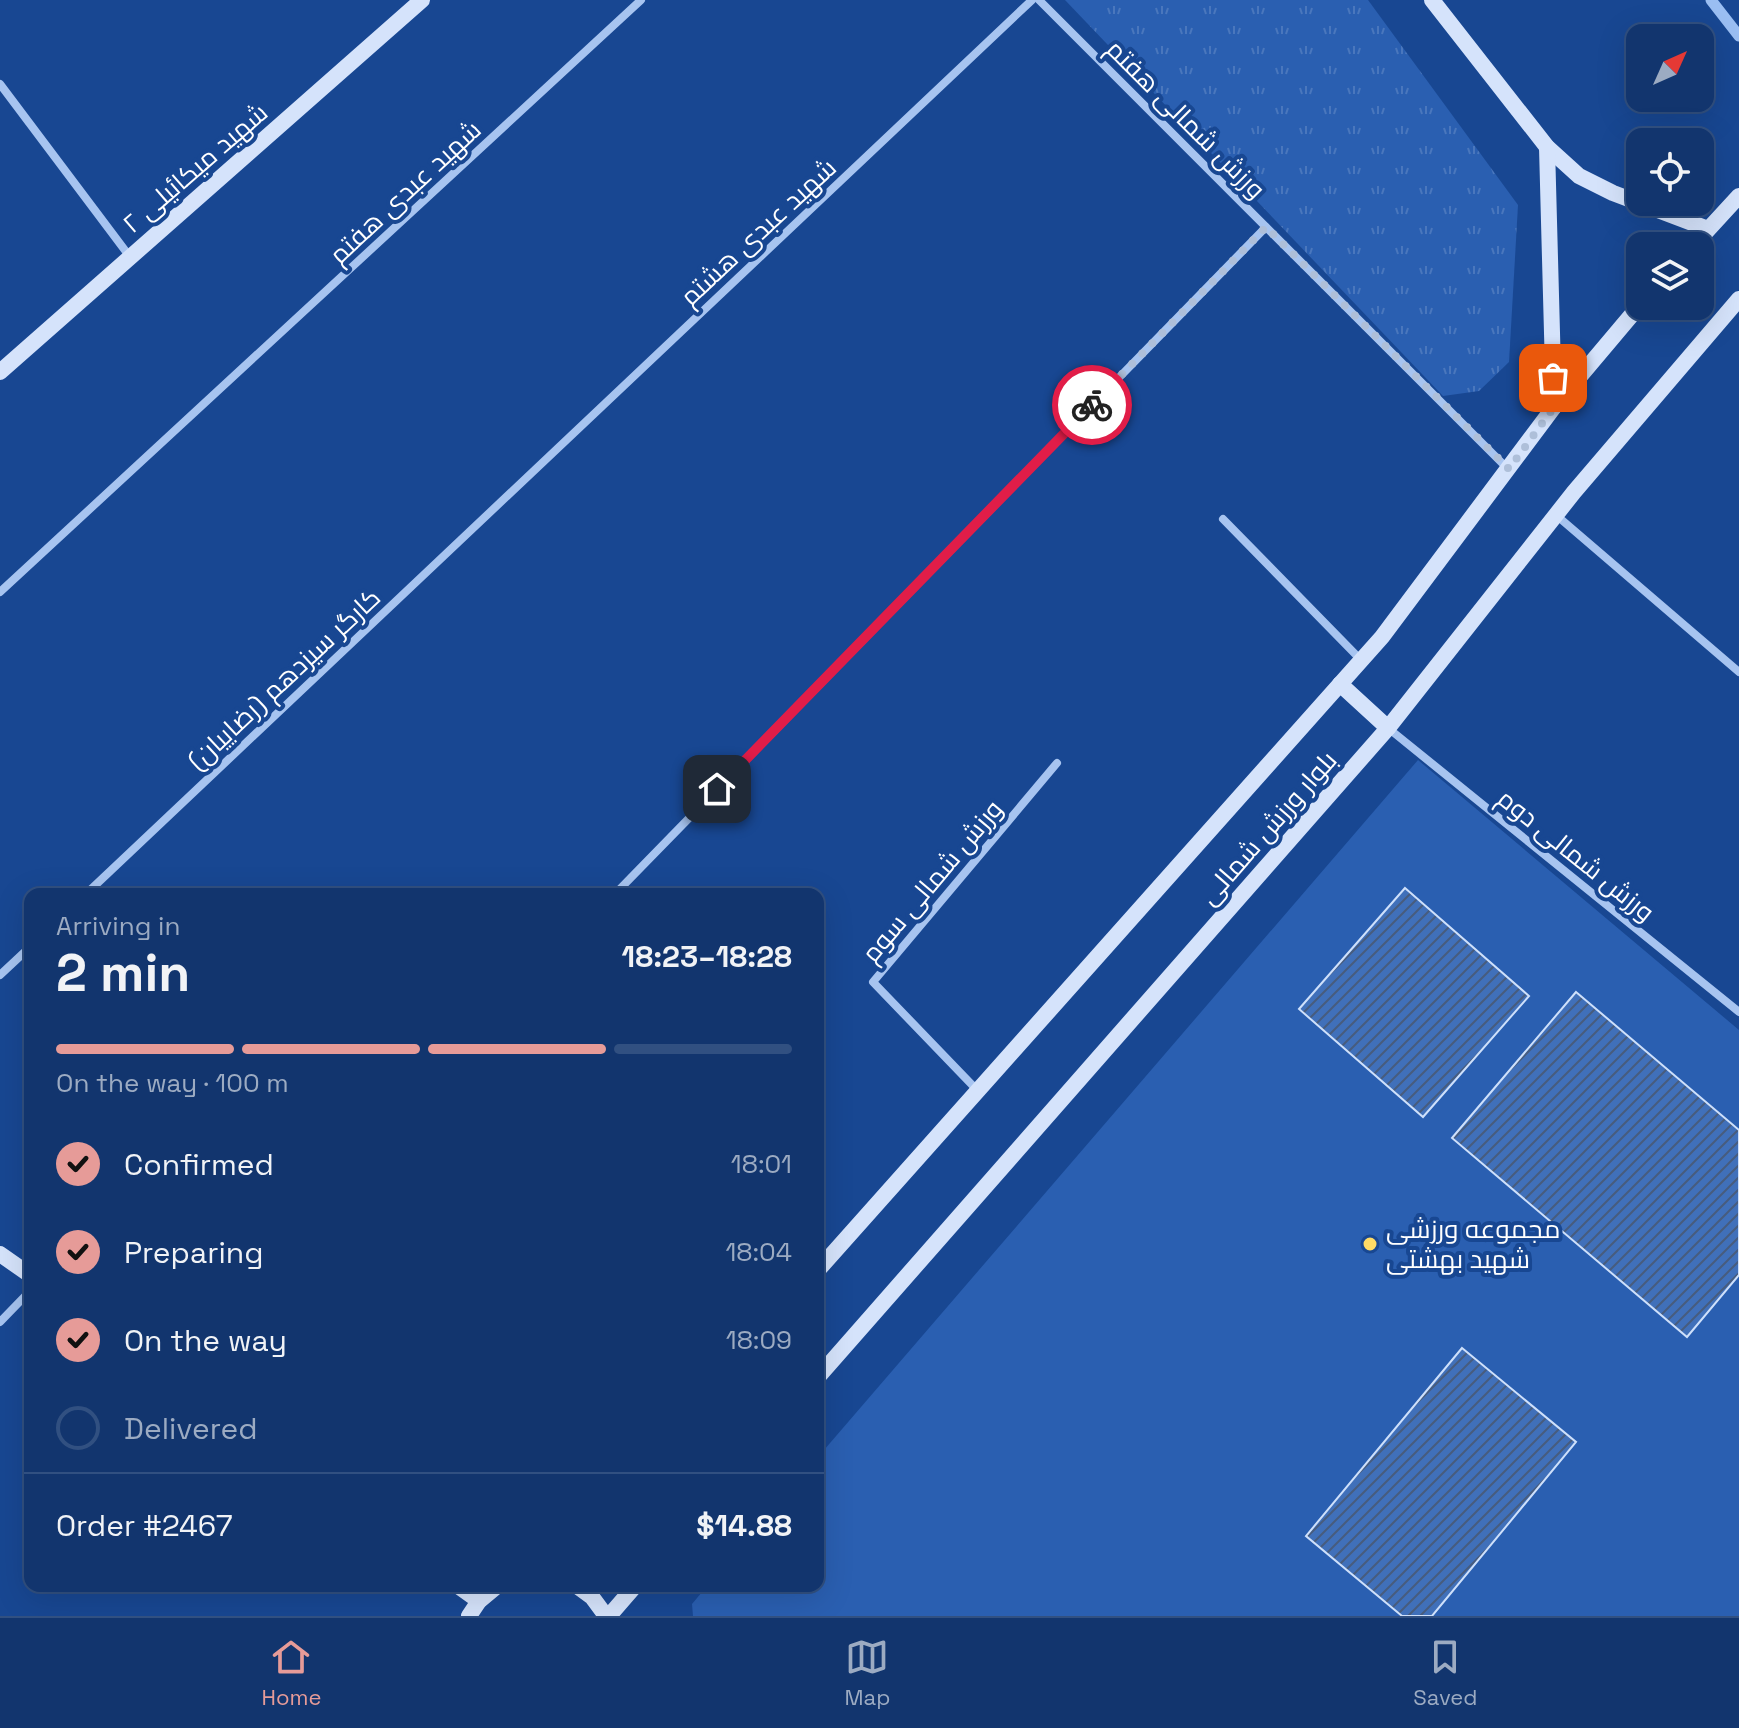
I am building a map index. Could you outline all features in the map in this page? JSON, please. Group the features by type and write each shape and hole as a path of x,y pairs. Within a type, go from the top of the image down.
{"main road":[{"name":"شهید میکائیلی ۲","path":"0,372 422,0"},
{"path":"1432,0 1547,147 1579,176 1613,193 1712,226"},
{"path":"1547,147 1554,407"},
{"path":"1706,232 1739,196"},
{"name":"بلوار ورزش شمالی","path":"824,1370 1388,728 1632,420 1739,299"},
{"name":"بلوار ورزش شمالی","path":"824,1263 1361,660 1554,407 1627,320"},
{"path":"1340,684 1388,728"},
{"path":"0,1254 24,1271"},
{"path":"466,1592 479,1601"},
{"path":"469,1616 490,1592"},
{"path":"585,1592 607,1616 629,1592"}],"street":[{"name":"شهید عبدی هفتم","path":"0,592 641,0"},
{"name":"شهید عبدی هشتم","path":"510,494 1032,0"},
{"name":"ورزش شمالی هفتم","path":"1039,0 1509,469"},
{"path":"0,84 131,257"},
{"path":"621,888 1266,227"},
{"name":"کارگر سیزدهم (رضاییان)","path":"92,888 510,494"},
{"path":"1556,515 1739,672"},
{"path":"1223,519 1361,660"},
{"name":"ورزش شمالی دوم","path":"1388,728 1739,1012"},
{"name":"ورزش شمالی سوم","path":"978,1091 873,982 1057,763"},
{"path":"0,975 24,953"},
{"path":"0,1322 24,1297"}],"green space":[{"path":"1065,0 1368,0 1518,205 1509,362 1479,391 1443,396"},
{"name":"مجموعه ورزشی شهید بهشتی","path":"1418,760 1739,1030 1739,1616 693,1616 692,1604 702,1592 824,1592 824,1450"}],"building":[{"path":"1405,888 1529,996 1423,1117 1299,1009"},
{"path":"1576,992 1739,1130 1739,1275 1687,1337 1452,1138"},
{"path":"1462,1348 1576,1442 1432,1616 1402,1616 1306,1536"}],"waterway":[{"path":"1711,0 1739,36"}],"way so far":[{"path":"1092,405 1266,227 1509,469 1554,407 1553,378"}],"place":[{"name":"مجموعه ورزشی شهید بهشتی","path":"1370,1244"}],"route":[{"path":"717,789 1092,405"}]}
